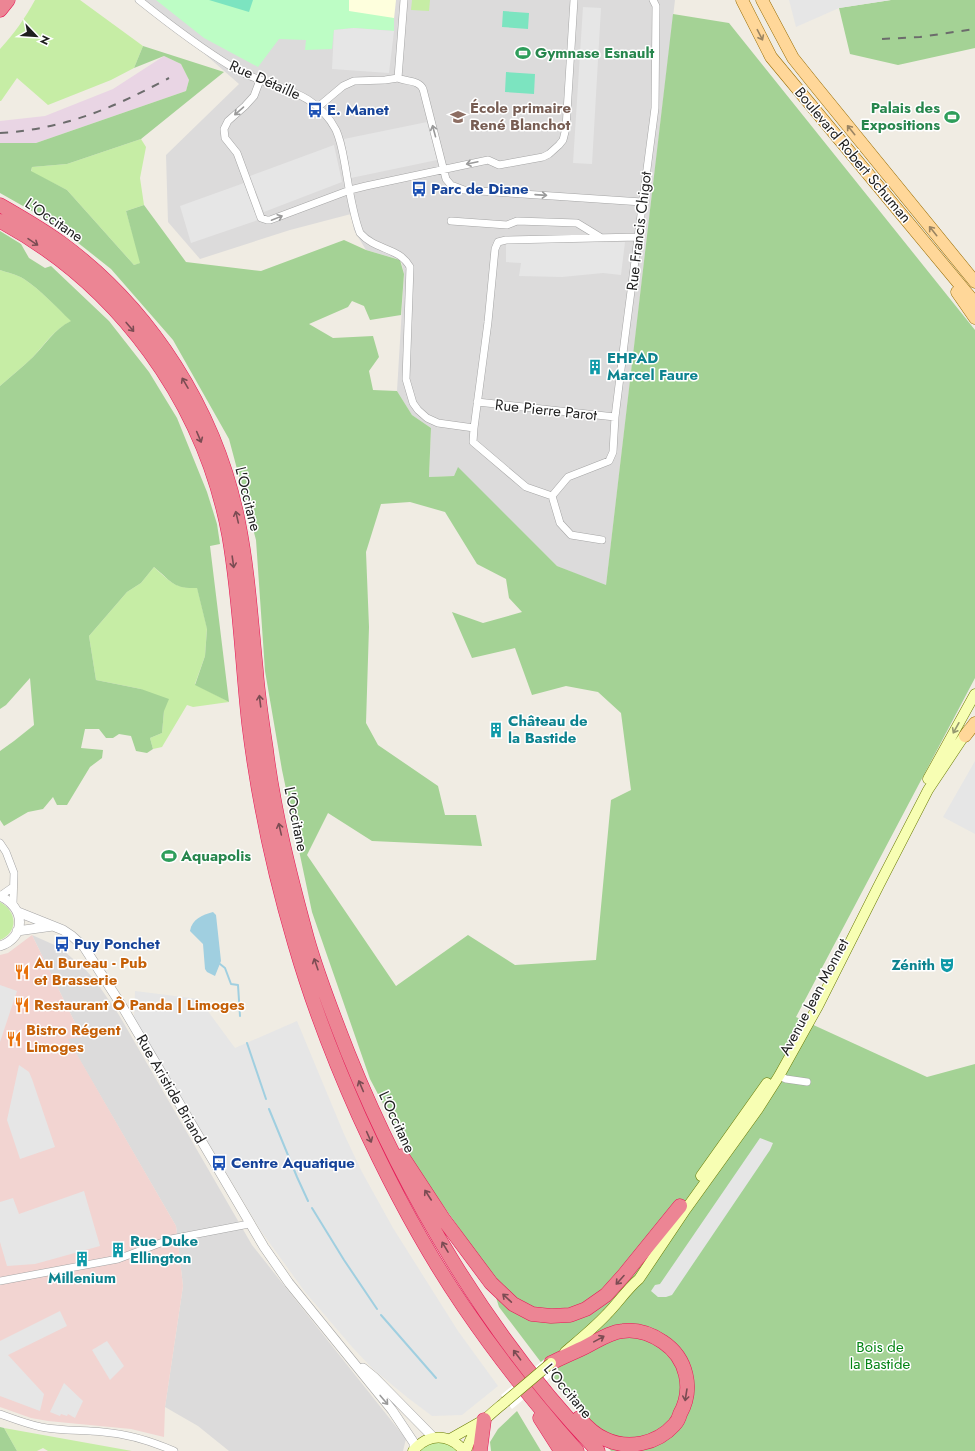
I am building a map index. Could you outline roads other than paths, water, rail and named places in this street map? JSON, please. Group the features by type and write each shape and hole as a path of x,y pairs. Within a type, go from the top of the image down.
{"highway":[{"path":"0,10 8,0"},
{"name":"L'Occitane","path":"0,205 28,221 61,243 111,286 137,314 166,351 187,385 203,416 225,473 239,525 246,567 256,674 273,795 289,867 308,941 334,1018 377,1122 405,1178 453,1261 517,1355 550,1396 598,1451"},
{"name":"L'Occitane","path":"0,221 31,240 71,268 111,305 151,354 184,406 196,430 215,479 221,500 234,563 249,726 273,862 295,947 339,1070 377,1155 402,1206 464,1307 547,1417 577,1451"},
{"path":"377,1122 408,1165 444,1220 491,1283 513,1304 532,1314 551,1316 570,1315 586,1309 606,1295 680,1206"},
{"path":"550,1396 570,1410 586,1426 605,1439 627,1445 647,1442 661,1436 675,1424 684,1407 688,1387 686,1371 679,1357 671,1347 653,1335 635,1331 622,1331 605,1336 551,1363"},
{"path":"517,1378 551,1437 561,1451"},
{"path":"480,1451 484,1420"},
{"path":"551,1437 557,1451"}],"main road":[{"name":"Boulevard Robert Schuman","path":"742,0 770,56 975,303"},
{"name":"Boulevard Robert Schuman","path":"762,0 793,58 975,282"},
{"path":"916,232 975,318"},
{"path":"958,261 975,278"},
{"name":"Avenue Jean Monnet","path":"631,1286 644,1260 680,1206 751,1106 787,1052 877,875 975,694"},
{"name":"Avenue Jean Monnet","path":"450,1439 484,1420 581,1339 607,1314 639,1279 686,1209 758,1109 779,1076 818,1006 878,885 928,790 965,736 975,718"},
{"path":"965,736 975,722"},
{"name":"Avenue Jean Monnet","path":"465,1451 471,1437 484,1420"},
{"path":"414,1450 423,1442 433,1437 450,1439 465,1451"}],"street":[{"name":"Rue Détaille","path":"139,0 204,50 234,68 302,96 318,107 326,115 337,132 360,233 365,239 374,245 400,255 406,260 410,267 406,379 413,403 427,418 438,423 474,428"},
{"path":"398,78 404,0"},
{"path":"260,80 254,96 228,121 224,129 225,138 237,153 261,218 267,220 350,190 488,160 500,165 543,157 555,149 563,140 566,128 574,0"},
{"name":"Rue Francis Chigot","path":"552,496 568,477 609,461 613,452 615,417 655,108 656,6 653,0"},
{"path":"318,107 343,86 354,81 398,78 417,83 422,86 446,179 451,185 464,190 642,202"},
{"path":"450,221 507,225 517,221 577,223 600,237"},
{"path":"602,540 571,535 560,523 552,496 526,487 473,442 495,249 498,242 514,239 638,237"},
{"name":"Rue Pierre Parot","path":"477,402 615,417"},
{"path":"0,843 6,852 14,873 15,881 13,887 19,922 13,939 0,946"},
{"path":"0,896 13,887"},
{"name":"Rue Aristide Briand","path":"0,896 7,899 16,908 62,930 77,940 93,960 126,1012 249,1224 289,1283 392,1410 414,1443 414,1450"},
{"path":"17,931 53,926"},
{"path":"779,1076 786,1079 807,1082"},
{"path":"0,1281 118,1258 171,1239 249,1224"},
{"name":"Rue Aristide Briand","path":"350,1358 374,1377 433,1437"},
{"path":"0,1414 24,1423 42,1427 130,1435 174,1451"}],"water":[{"path":"213,912 216,915 221,961 215,976 207,972 205,969 203,944 190,931 193,923 198,918"}],"waterway":[{"path":"220,964 225,968 231,984 238,985 240,1016"},
{"path":"247,1043 266,1099"},
{"path":"269,1109 308,1201"},
{"path":"312,1208 344,1260 377,1309"},
{"path":"381,1315 436,1378"}],"railway":[{"path":"882,39 920,37 975,29"},
{"path":"0,133 24,131 67,122 108,108 169,78"}],"place":[{"name":"Gymnase Esnault","path":"523,53"},
{"name":"E. Manet","path":"315,110"},
{"name":"École primaire René Blanchot","path":"458,117"},
{"name":"Palais des Expositions","path":"952,117"},
{"name":"Parc de Diane","path":"419,189"},
{"name":"EHPAD Marcel Faure","path":"595,367"},
{"name":"Château de la Bastide","path":"496,730"},
{"name":"Aquapolis","path":"169,856"},
{"name":"Puy Ponchet","path":"62,944"},
{"name":"Zénith","path":"947,965"},
{"name":"Au Bureau - Pub et Brasserie","path":"22,972"},
{"name":"Restaurant Ô Panda | Limoges","path":"22,1005"},
{"name":"Bistro Régent Limoges","path":"14,1039"},
{"name":"Centre Aquatique","path":"219,1163"},
{"name":"Rue Duke Ellington","path":"118,1250"},
{"name":"Millenium","path":"82,1259"}],"park label":[{"name":"Bois de la Bastide","path":"880,1356"}]}
